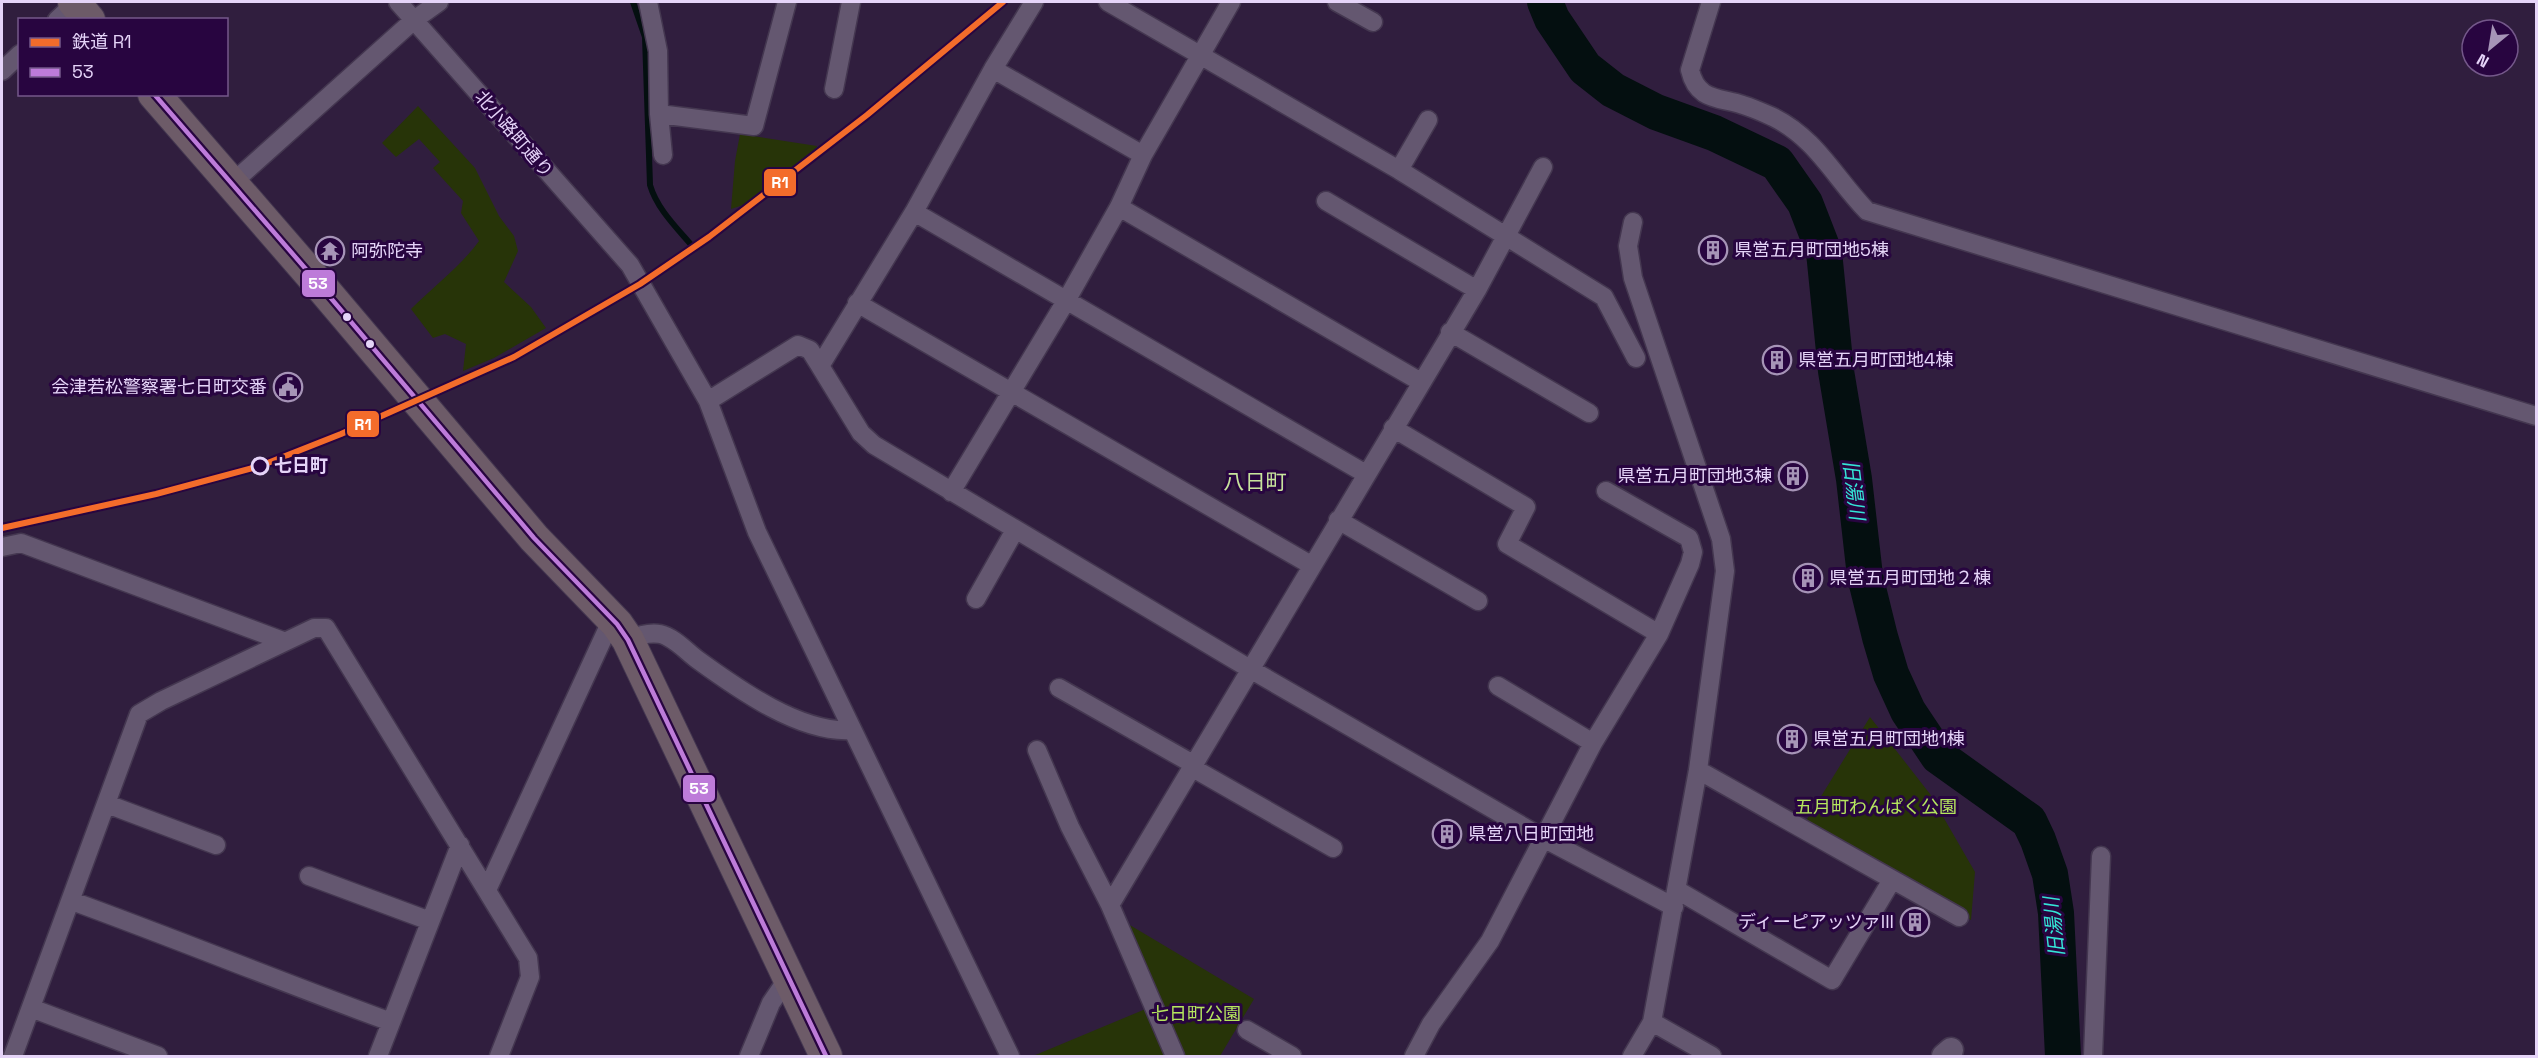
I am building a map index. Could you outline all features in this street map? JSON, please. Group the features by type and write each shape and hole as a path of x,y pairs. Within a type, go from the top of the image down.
{"highway":[{"path":"156,96 534,538 620,629 826,1056"}],"street":[{"name":"北小路町通り","path":"398,2 630,266 708,401 757,532 1010,1056"},
{"path":"231,184 414,20 439,2"},
{"path":"648,2 658,51 659,114 663,155"},
{"path":"659,114 754,126 787,2"},
{"path":"834,89 851,2"},
{"path":"820,366 914,212 993,69 1034,2"},
{"path":"1108,2 1400,170 1604,297 1636,358"},
{"path":"951,492 1066,301 1119,207 1143,155 1231,2"},
{"path":"1337,2 1373,22"},
{"path":"1711,2 1690,70 1692,81 1698,89 1714,98 1743,105 1774,118 1804,136 1867,211 2536,416"},
{"path":"2,71 18,56"},
{"path":"993,69 1143,155"},
{"path":"1400,170 1428,120"},
{"path":"1110,905 1477,290 1543,167"},
{"path":"1326,201 1477,290"},
{"path":"1119,207 1421,382"},
{"path":"914,212 1366,474"},
{"path":"1632,1056 1652,1022 1698,770 1725,571 1722,539 1633,278 1628,246 1633,222"},
{"path":"857,303 1010,394 1311,565"},
{"path":"1450,333 1589,412"},
{"path":"708,401 798,345 810,350 861,433 874,445 1250,669 1544,837 1675,899 1832,981 1892,880"},
{"path":"1394,428 1526,507 1507,544 1659,634"},
{"path":"1414,1056 1431,1024 1490,941 1593,743 1659,634 1690,564 1693,552 1689,538 1606,491"},
{"path":"1338,520 1478,601"},
{"path":"976,599 1015,530"},
{"path":"2,547 21,543 283,641"},
{"path":"13,1056 139,714 283,641 314,628 326,628 528,958 530,977 499,1056"},
{"path":"487,890 620,629 642,635 663,634 740,688 783,713 820,727 852,730"},
{"path":"1498,686 1593,743"},
{"path":"1059,688 1333,848"},
{"path":"1037,750 1070,827 1110,905 1175,1056"},
{"path":"1698,770 1959,917"},
{"path":"107,804 216,845"},
{"path":"378,1056 460,845"},
{"path":"2093,1056 2101,856"},
{"path":"309,876 430,921"},
{"path":"72,901 391,1022"},
{"path":"749,1056 771,1003 788,978"},
{"path":"31,1008 158,1056"},
{"path":"1652,1022 1712,1056"},
{"path":"1247,1030 1292,1056"}],"green space":[{"path":"418,106 475,168 499,216 514,236 518,251 504,282 531,307 546,328 494,358 463,371 466,344 445,334 433,338 411,309 455,268 479,241 461,213 463,201 433,168 440,162 419,139 396,157 382,143"},
{"path":"740,134 817,147 749,203 731,209"},
{"name":"五月町わんぱく公園","path":"1870,717 1930,794 1975,872 1971,920 1804,824"},
{"name":"七日町公園","path":"1118,918 1254,999 1220,1056 1033,1056 1148,1008"}],"waterway":[{"path":"633,2 645,37 650,185 662,210 693,247"},
{"name":"旧湯川","path":"1545,2 1552,19 1585,68 1613,90 1656,112 1714,133 1777,163 1805,203 1824,252 1836,371 1854,479 1865,576 1891,674 1908,711 1938,756 2029,821 2038,840 2050,874 2056,913 2063,1056"}],"rail line":[{"name":"R1","path":"2,528 156,494 260,466 341,434 514,357 640,284 709,237 867,115 1003,2"}],"transit line":[{"name":"53","path":"156,96 534,538 617,624 628,640 826,1056"}],"place":[{"name":"県営五月町団地5棟","path":"1713,250"},
{"name":"阿弥陀寺","path":"330,251"},
{"name":"県営五月町団地4棟","path":"1777,360"},
{"name":"会津若松警察署七日町交番","path":"288,387"},
{"name":"七日町","path":"260,466"},
{"name":"県営五月町団地3棟","path":"1793,476"},
{"name":"県営五月町団地２棟","path":"1808,578"},
{"name":"県営五月町団地1棟","path":"1792,739"},
{"name":"県営八日町団地","path":"1447,834"},
{"name":"ディーピアッツァIII","path":"1915,922"}],"district":[{"name":"八日町","path":"1255,482"}]}
